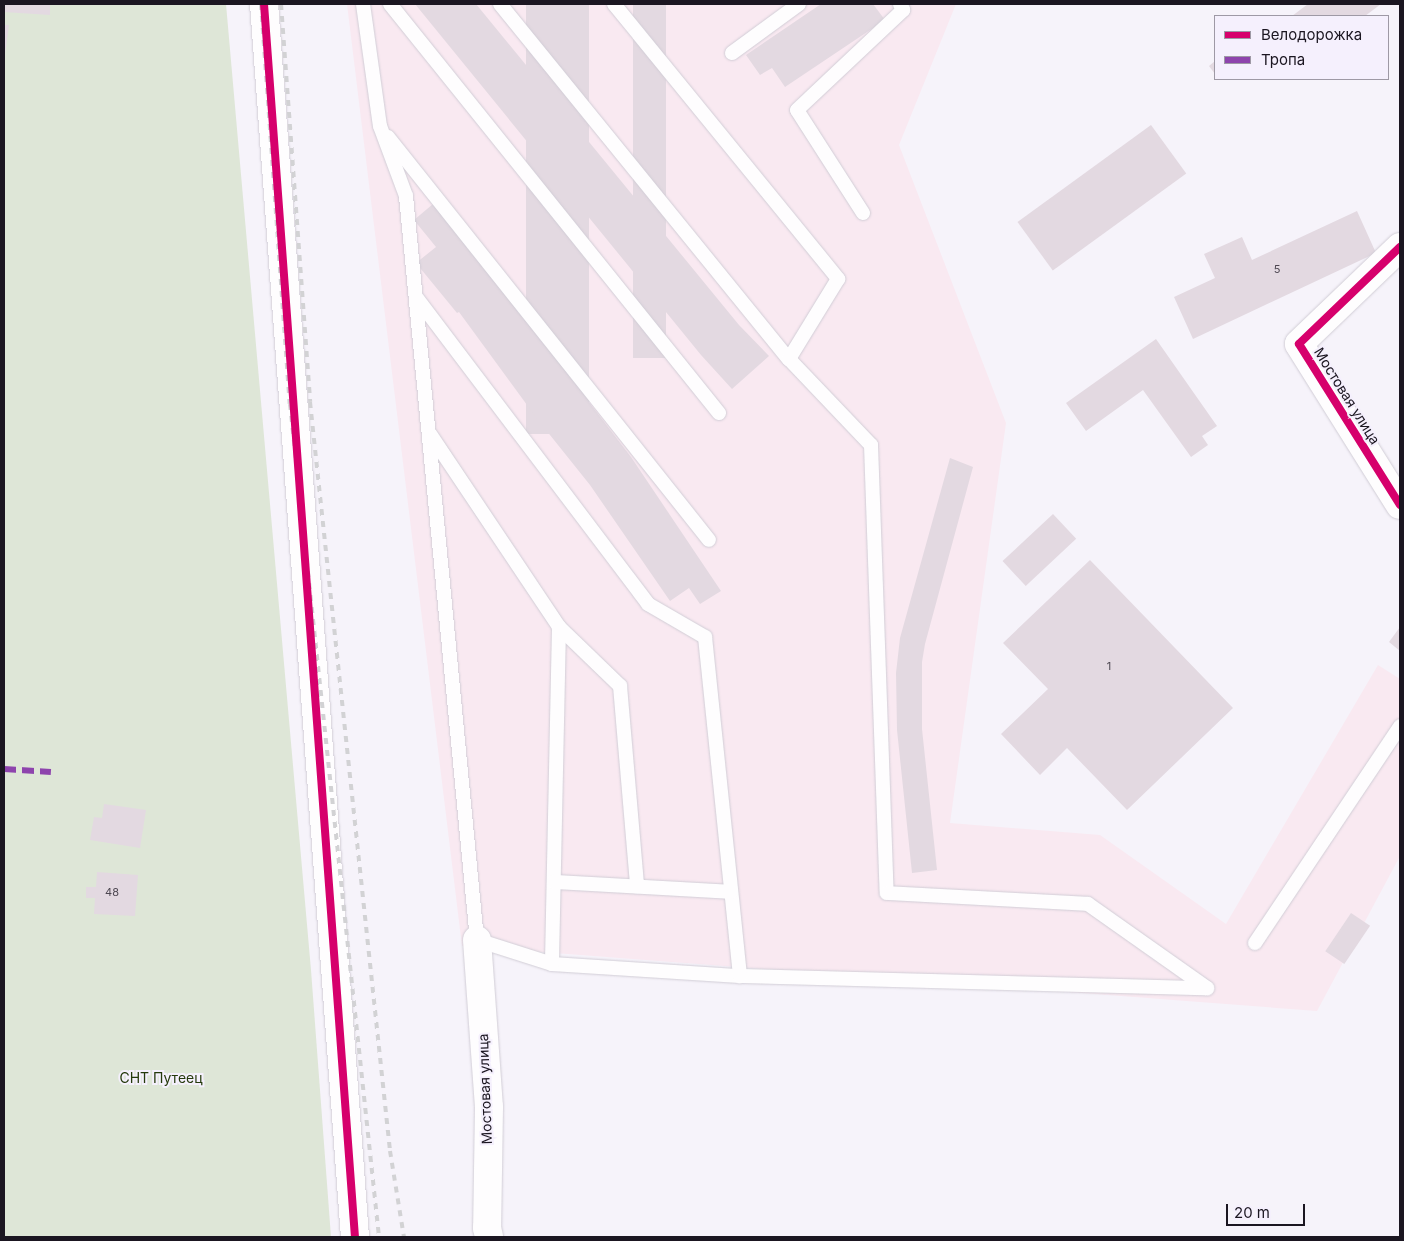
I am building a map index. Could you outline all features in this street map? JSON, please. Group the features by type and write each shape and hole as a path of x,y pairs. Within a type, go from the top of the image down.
{"street":[{"path":"264,4 355,1237"},
{"name":"Мостовая улица","path":"1400,247 1299,344 1400,505"},
{"name":"Мостовая улица","path":"478,940 488,1107 486,1228 489,1237"}],"lane":[{"path":"363,4 380,126 406,196 478,940 552,964 740,976 1207,988 1088,904 887,893 872,444 789,359 500,4"},
{"path":"390,4 719,413"},
{"path":"614,4 838,279 789,359"},
{"path":"732,53 799,4"},
{"path":"863,213 798,110 903,10 900,4"},
{"path":"380,126 709,540"},
{"path":"415,296 648,604 705,637 740,976"},
{"path":"428,432 559,627 620,686 637,886"},
{"path":"552,964 559,627"},
{"path":"1255,944 1400,726"},
{"path":"554,882 731,892"}],"shaded area":[{"path":"347,4 956,4 899,145 1006,423 950,823 1100,835 1226,924 1378,665 1400,679 1400,856 1317,1011 462,946"}],"green space":[{"name":"СНТ Путеец","path":"4,4 226,4 311,970 331,1237 4,1237"}],"building":[{"path":"4,4 50,4 50,15 4,12"},
{"path":"415,4 476,4 739,325 769,356 732,389 701,355"},
{"path":"526,4 589,4 589,434 526,434"},
{"path":"633,4 666,4 666,358 633,358"},
{"path":"821,4 873,4 885,20 785,87 772,68 760,75 746,55"},
{"path":"1308,4 1381,4 1366,15 1293,15"},
{"path":"4,25 9,25 5,54 4,54"},
{"path":"1214,62 1214,73 1209,66"},
{"path":"1151,125 1186,174 1053,271 1018,222"},
{"path":"433,204 498,284 631,457 721,591 700,604 689,588 670,601 590,485 538,420 459,312 457,313 416,263 436,247 414,220"},
{"path":"1357,211 1376,253 1193,339 1174,297 1215,278 1204,254 1242,237 1252,260"},
{"path":"1156,339 1217,426 1202,436 1208,445 1191,457 1143,390 1086,431 1066,403"},
{"path":"950,458 973,467 925,644 922,662 922,729 937,870 912,873 897,730 896,673 900,638"},
{"path":"1053,514 1076,539 1026,586 1003,561"},
{"path":"1090,560 1233,708 1127,810 1067,748 1040,775 1001,734 1048,689 1003,643"},
{"path":"1400,627 1400,651 1389,642"},
{"path":"104,804 146,810 140,848 90,840 94,817 102,818"},
{"path":"97,872 138,875 135,916 94,914 95,898 86,898 86,887 96,887"},
{"path":"1351,913 1370,926 1344,964 1325,951"}],"railway":[{"path":"261,4 290,404 379,1237"},
{"path":"281,4 310,402 390,1151 404,1237"}],"marked path":[{"path":"4,769 51,772"}],"cycle path":[{"path":"264,4 355,1237"},
{"path":"1400,247 1299,344 1400,505"}]}
